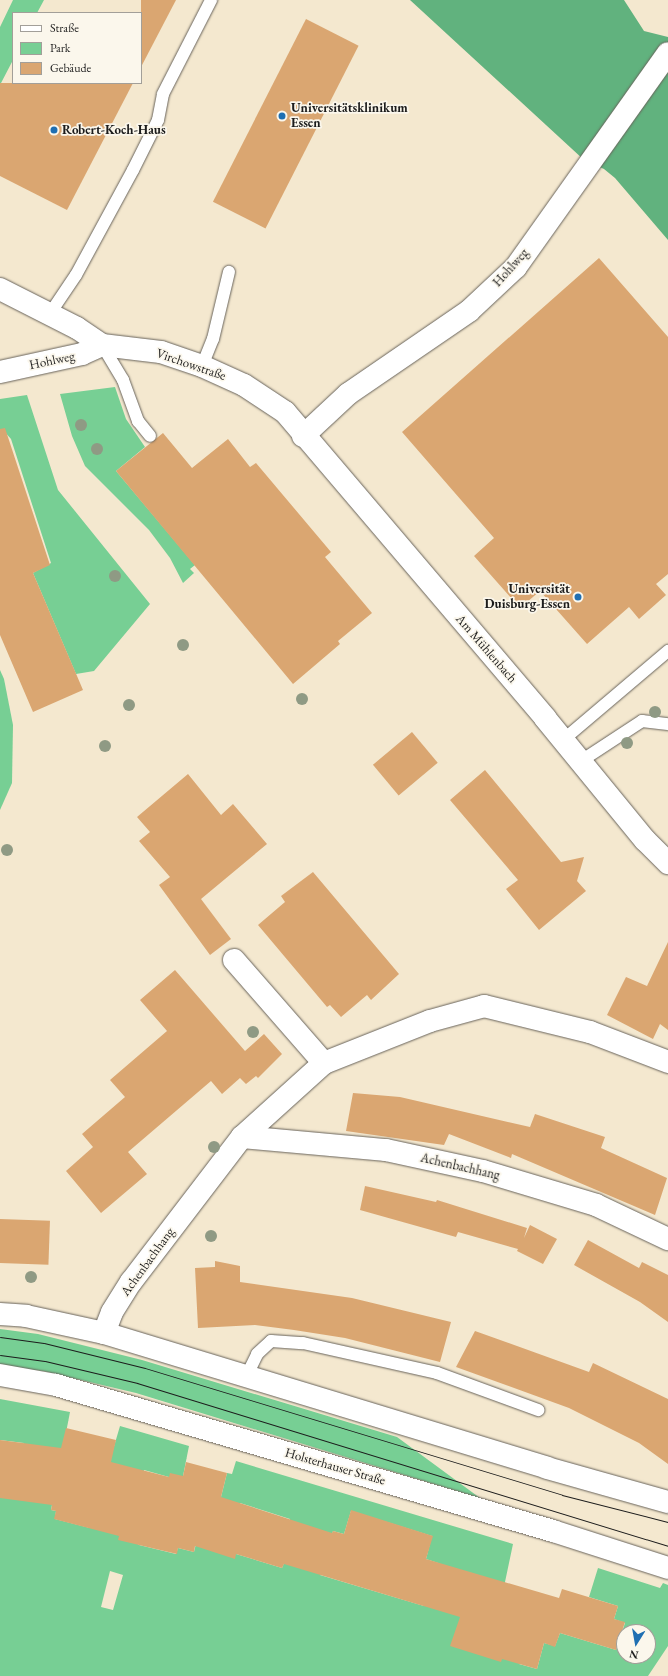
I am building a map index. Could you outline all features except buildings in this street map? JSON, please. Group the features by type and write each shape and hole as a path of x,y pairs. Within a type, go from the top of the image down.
{"street":[{"name":"Hohlweg","path":"303,436 348,394 469,311 516,267 668,52"},
{"name":"Virchowstraße","path":"0,289 77,328 102,345 161,352 202,366 244,385 285,412 303,436"},
{"name":"Hohlweg","path":"0,372 82,354 102,345"},
{"name":"Am Mühlenbach","path":"303,436 581,761 645,840 668,863"},
{"path":"234,960 324,1063"},
{"name":"Achenbachhang","path":"104,1333 112,1312 131,1282 242,1137 324,1063 430,1021 484,1006 590,1032 668,1062"},
{"name":"Achenbachhang","path":"242,1137 386,1150 483,1171 596,1205 668,1240"},
{"path":"0,1314 26,1316 104,1333 246,1377 668,1502"},
{"name":"Holsterhauser Straße","path":"0,1375 64,1387 553,1531 668,1568"}],"lane":[{"path":"49,315 76,275 133,170 158,120 163,94 211,0"},
{"path":"202,366 213,339 229,272"},
{"path":"102,345 123,380 138,421 150,436"},
{"path":"563,740 668,651"},
{"path":"581,761 642,722 668,724"},
{"path":"246,1377 257,1354 271,1341 303,1343 437,1373 538,1410"}],"green space":[{"path":"13,0 44,0 38,12 12,12 12,62 0,85 0,27"},
{"path":"410,0 624,0 644,31 668,37 668,240 615,178 604,169 584,160"},
{"path":"115,387 126,419 145,447 116,471 195,565 190,569 194,573 183,583 170,558 149,530 85,466 72,436 60,394"},
{"path":"27,395 58,490 150,604 94,671 76,674 33,573 51,563 11,439 3,430 0,430 0,399"},
{"path":"0,670 4,679 13,725 12,783 0,810"},
{"path":"0,1329 38,1334 142,1360 397,1437 480,1498 136,1393 43,1371 0,1367"},
{"path":"0,1399 70,1412 51,1510 56,1511 55,1519 90,1528 120,1426 189,1446 183,1476 169,1477 144,1470 128,1535 139,1545 176,1554 178,1548 194,1552 207,1498 220,1501 227,1473 232,1474 236,1461 513,1544 505,1582 519,1664 537,1669 544,1643 555,1646 560,1633 616,1650 616,1664 656,1664 648,1676 0,1676 0,1498 24,1443 0,1440","holes":["240,1503 290,1519 286,1538 293,1542 282,1568 236,1554","351,1511 432,1536 426,1559 438,1563 424,1606 320,1575 333,1531 344,1534","110,1571 123,1575 113,1610 101,1607"]},
{"path":"598,1568 660,1588 663,1583 668,1585 668,1646 656,1664 656,1624 625,1624 614,1619 618,1606 589,1597"}],"tram line":[{"path":"0,1337 44,1343 145,1368 562,1495 668,1522"},
{"path":"0,1355 45,1361 137,1383 668,1546"}],"place":[{"name":"Universitätsklinikum Essen","path":"282,116"},
{"name":"Robert-Koch-Haus","path":"54,130"},
{"name":"Universität Duisburg-Essen","path":"578,597"}]}
